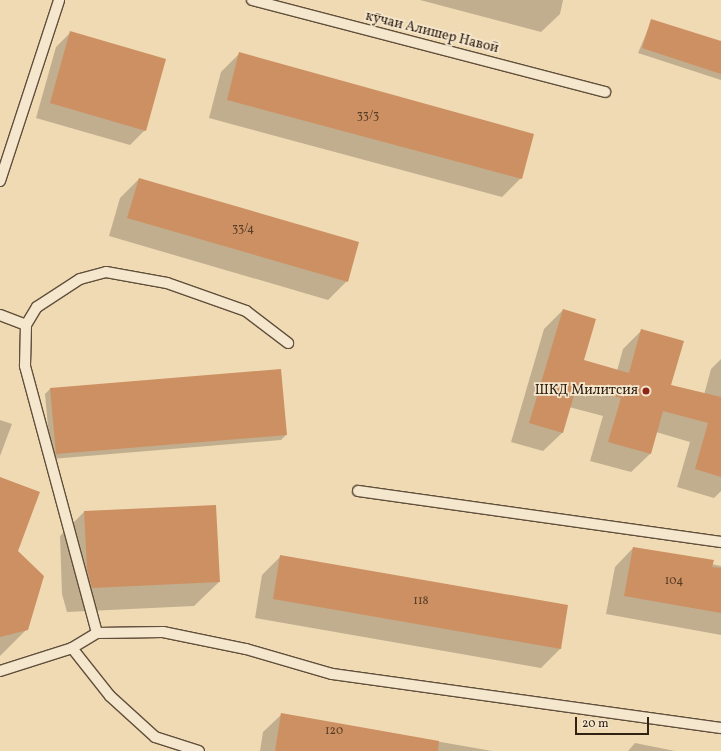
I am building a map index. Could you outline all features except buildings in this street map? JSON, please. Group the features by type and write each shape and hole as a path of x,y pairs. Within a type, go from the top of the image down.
{"lane":[{"path":"0,181 59,0"},
{"name":"кӯчаи Алишер Навоӣ","path":"252,0 606,92"},
{"path":"97,633 25,366 26,325 37,307 80,279 106,272 167,282 246,311 288,343"},
{"path":"0,315 26,325"},
{"path":"358,491 721,542"},
{"path":"0,671 72,648 97,633 163,632 246,649 332,674 721,728"},
{"path":"72,648 110,696 155,737 198,751"}],"place":[{"name":"ШКД Милитсия","path":"646,391"}]}
